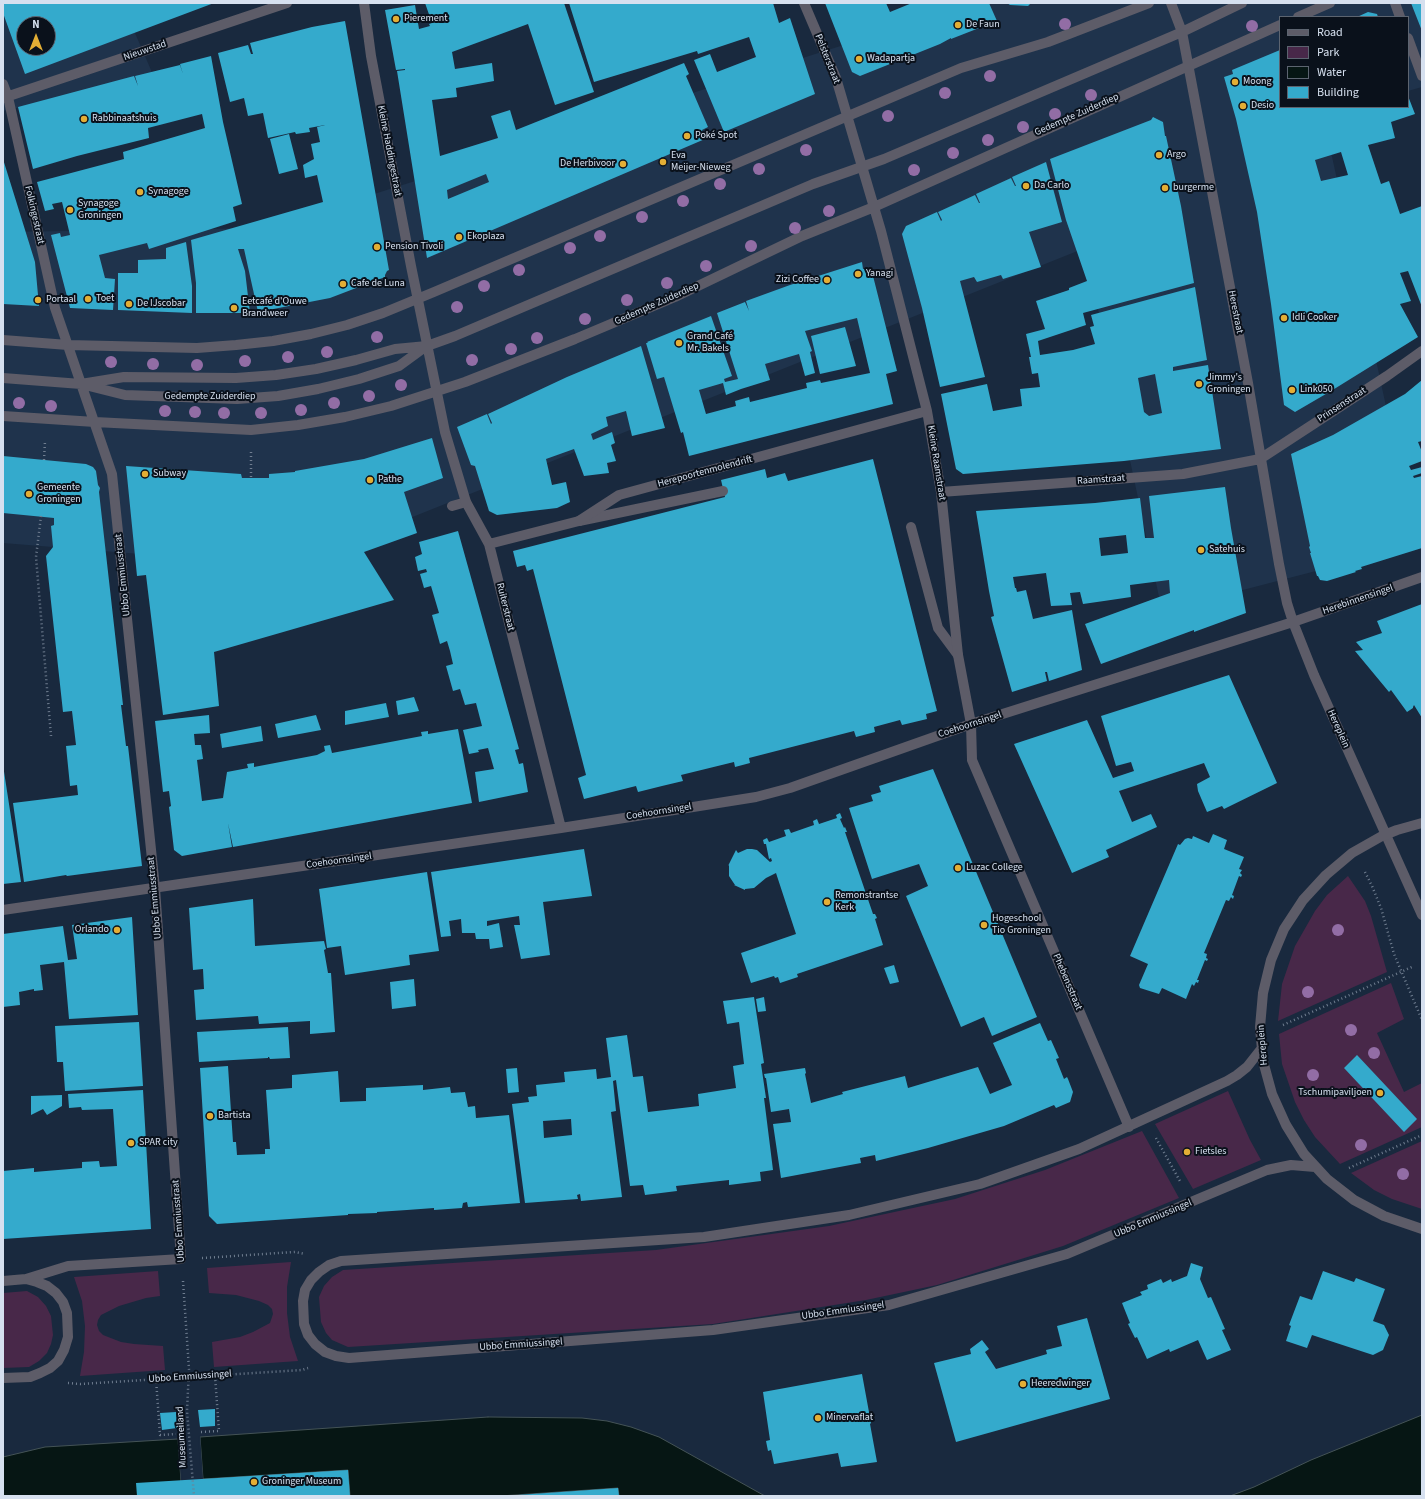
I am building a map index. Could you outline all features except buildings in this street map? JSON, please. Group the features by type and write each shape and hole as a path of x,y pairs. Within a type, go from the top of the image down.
{"street":[{"name":"Nieuwstad","path":"6,98 287,3"},
{"name":"Kleine Haddingestraat","path":"364,3 371,56 418,299"},
{"name":"Pelsterstraat","path":"804,3 836,78 847,116"},
{"path":"3,340 68,345 197,348 236,346 273,341 347,325 418,299 961,68 1048,42 1149,3"},
{"name":"Herestraat","path":"1171,3 1182,32 1189,65 1248,383 1278,564 1293,622"},
{"name":"Gedempte Zuiderdiep","path":"81,384 124,377 236,378 276,375 323,368 396,349 427,346 455,336 813,184 884,160 1182,32 1242,3"},
{"path":"1300,16 1330,3"},
{"path":"1395,3 1400,16"},
{"name":"Gedempte Zuiderdiep","path":"3,416 251,430 298,425 345,417 391,406 465,382 575,340 675,297 802,236 874,206 1279,25"},
{"path":"1409,41 1422,76"},
{"name":"Folkingestraat","path":"3,84 55,308 68,345"},
{"path":"847,116 874,206"},
{"name":"Kleine Raamstraat","path":"874,206 927,411 941,492 958,655 972,724"},
{"path":"418,299 436,391"},
{"path":"68,345 95,422"},
{"name":"Gedempte Zuiderdiep","path":"3,378 81,384 125,395 236,399 278,396 318,389 359,379 399,366 427,346"},
{"name":"Prinsenstraat","path":"1260,459 1387,376 1422,351"},
{"name":"Ruiterstraat","path":"436,391 445,432 466,502 489,544 561,828"},
{"name":"Herepoortenmolendrift","path":"489,544 579,521 619,495 927,411"},
{"name":"Ubbo Emmiusstraat","path":"95,422 112,474 155,888 181,1259"},
{"name":"Raamstraat","path":"941,492 1183,474 1260,459"},
{"path":"579,521 723,491"},
{"path":"452,506 466,502"},
{"path":"911,527 938,628 958,655"},
{"name":"Herebinnensingel","path":"1293,622 1422,577"},
{"name":"Coehoornsingel","path":"3,910 561,828 756,797 790,788 972,724 1293,622"},
{"name":"Hereplein","path":"1293,622 1314,675 1422,915"},
{"name":"Phebensstraat","path":"972,724 972,760 1129,1127"},
{"name":"Hereplein","path":"1422,822 1386,835 1367,844 1338,863 1314,886 1284,929 1277,944 1266,976 1261,1010 1262,1048 1267,1078 1278,1110 1295,1140 1315,1167 1350,1197 1369,1209 1400,1222 1422,1229"},
{"name":"Ubbo Emmiussingel","path":"1262,1048 1255,1058 1237,1075 1129,1127 1078,1149 980,1184 849,1215 704,1237 341,1261 324,1268 311,1280 302,1301 304,1324 308,1335 315,1344 325,1352 348,1358 713,1330 889,1304 1067,1254 1267,1170 1291,1165 1315,1167"},
{"path":"3,1281 26,1279 68,1266 181,1259"},
{"path":"3,1378 30,1377 50,1368 58,1361 64,1350 68,1337 69,1324 63,1302 56,1293 47,1286 26,1279"}],"path":[{"path":"41,516 36,557 51,736"},
{"path":"1352,853 1362,866 1372,886 1394,954 1422,1020"},
{"path":"1261,1035 1414,966"},
{"path":"1146,1118 1192,1202"},
{"path":"1326,1178 1422,1135"},
{"path":"181,1259 295,1252 341,1261"},
{"name":"Ubbo Emmiusstraat","path":"181,1259 189,1377"},
{"name":"Ubbo Emmiussingel","path":"30,1377 80,1384 156,1380 302,1370 348,1358"},
{"path":"201,1432 219,1431 214,1376"},
{"name":"Museumeiland","path":"189,1377 187,1411 194,1496"},
{"path":"156,1380 160,1435 176,1434"}],"shaded area":[{"path":"3,3 122,3 154,77 3,111"},
{"path":"976,3 1422,3 1422,87 1409,91 1409,16 1279,16 1279,108 1323,115 1416,545 1162,611 1085,248 290,566 3,543 3,232 267,228"}],"green space":[{"path":"1348,876 1365,901 1371,916 1387,972 1278,1021 1282,984 1295,946 1315,911 1327,895"},
{"path":"1391,983 1404,1019 1377,1033 1404,1092 1422,1083 1422,1127 1340,1164 1315,1137 1295,1102 1282,1064 1279,1034"},
{"path":"1228,1091 1250,1140 1261,1160 1193,1189 1155,1124"},
{"path":"1142,1131 1179,1198 1063,1246 937,1285 866,1300 713,1324 348,1347 332,1340 326,1333 321,1322 319,1297 324,1286 332,1277 343,1270 656,1250 829,1226 955,1199 1045,1170"},
{"path":"1422,1141 1422,1209 1392,1199 1374,1190 1351,1173"},
{"path":"291,1262 287,1287 287,1313 290,1337 298,1361 214,1367 212,1342 240,1337 253,1332 270,1323 273,1314 272,1309 268,1305 259,1301 236,1295 209,1293 207,1268"},
{"path":"158,1271 160,1296 146,1298 119,1306 101,1315 97,1325 99,1331 103,1335 121,1342 163,1346 165,1370 80,1376 84,1352 85,1326 82,1301 74,1277"},
{"path":"27,1291 38,1297 46,1306 51,1316 53,1335 51,1344 47,1353 39,1361 29,1367 3,1368 3,1293"}],"water":[{"path":"1422,1415 1422,1496 1230,1496 1254,1487 1311,1460"},
{"path":"488,1417 582,1418 607,1421 631,1427 659,1437 765,1496 619,1496 618,1488 500,1496 350,1496 348,1470 203,1479 200,1437"},
{"path":"178,1439 181,1481 137,1496 3,1496 3,1457 45,1447"}],"pier":[{"path":"200,1435 203,1479 201,1479 198,1438"},
{"path":"178,1437 180,1439 183,1481 181,1481"}],"place":[{"name":"Pierement","path":"396,19"},
{"name":"De Faun","path":"958,25"},
{"name":"Wadapartja","path":"859,59"},
{"name":"Moong","path":"1235,82"},
{"name":"Desio","path":"1243,106"},
{"name":"Rabbinaatshuis","path":"84,119"},
{"name":"Poké Spot","path":"687,136"},
{"name":"Argo","path":"1159,155"},
{"name":"Eva Meijer-Nieweg","path":"663,162"},
{"name":"De Herbivoor","path":"623,164"},
{"name":"Da Carlo","path":"1026,186"},
{"name":"burgerme","path":"1165,188"},
{"name":"Synagoge","path":"140,192"},
{"name":"Synagoge Groningen","path":"70,210"},
{"name":"Ekoplaza","path":"459,237"},
{"name":"Pension Tivoli","path":"377,247"},
{"name":"Yanagi","path":"858,274"},
{"name":"Zizi Coffee","path":"827,280"},
{"name":"Cafe de Luna","path":"343,284"},
{"name":"Toet","path":"88,299"},
{"name":"Portaal","path":"38,300"},
{"name":"De IJscobar","path":"129,304"},
{"name":"Eetcafé d'Ouwe Brandweer","path":"234,308"},
{"name":"Idli Cooker","path":"1284,318"},
{"name":"Grand Café Mr. Bakels","path":"679,343"},
{"name":"Jimmy's Groningen","path":"1199,384"},
{"name":"Link050","path":"1292,390"},
{"name":"Subway","path":"145,474"},
{"name":"Pathe","path":"370,480"},
{"name":"Gemeente Groningen","path":"29,494"},
{"name":"Satehuis","path":"1201,550"},
{"name":"Luzac College","path":"958,868"},
{"name":"Remonstrantse Kerk","path":"827,902"},
{"name":"Hogeschool Tio Groningen","path":"984,925"},
{"name":"Orlando","path":"117,930"},
{"name":"Tschumipaviljoen","path":"1380,1093"},
{"name":"Bartista","path":"210,1116"},
{"name":"SPAR city","path":"131,1143"},
{"name":"Fietsles","path":"1187,1152"},
{"name":"Heeredwinger","path":"1023,1384"},
{"name":"Minervaflat","path":"818,1418"},
{"name":"Groninger Museum","path":"254,1482"}]}
